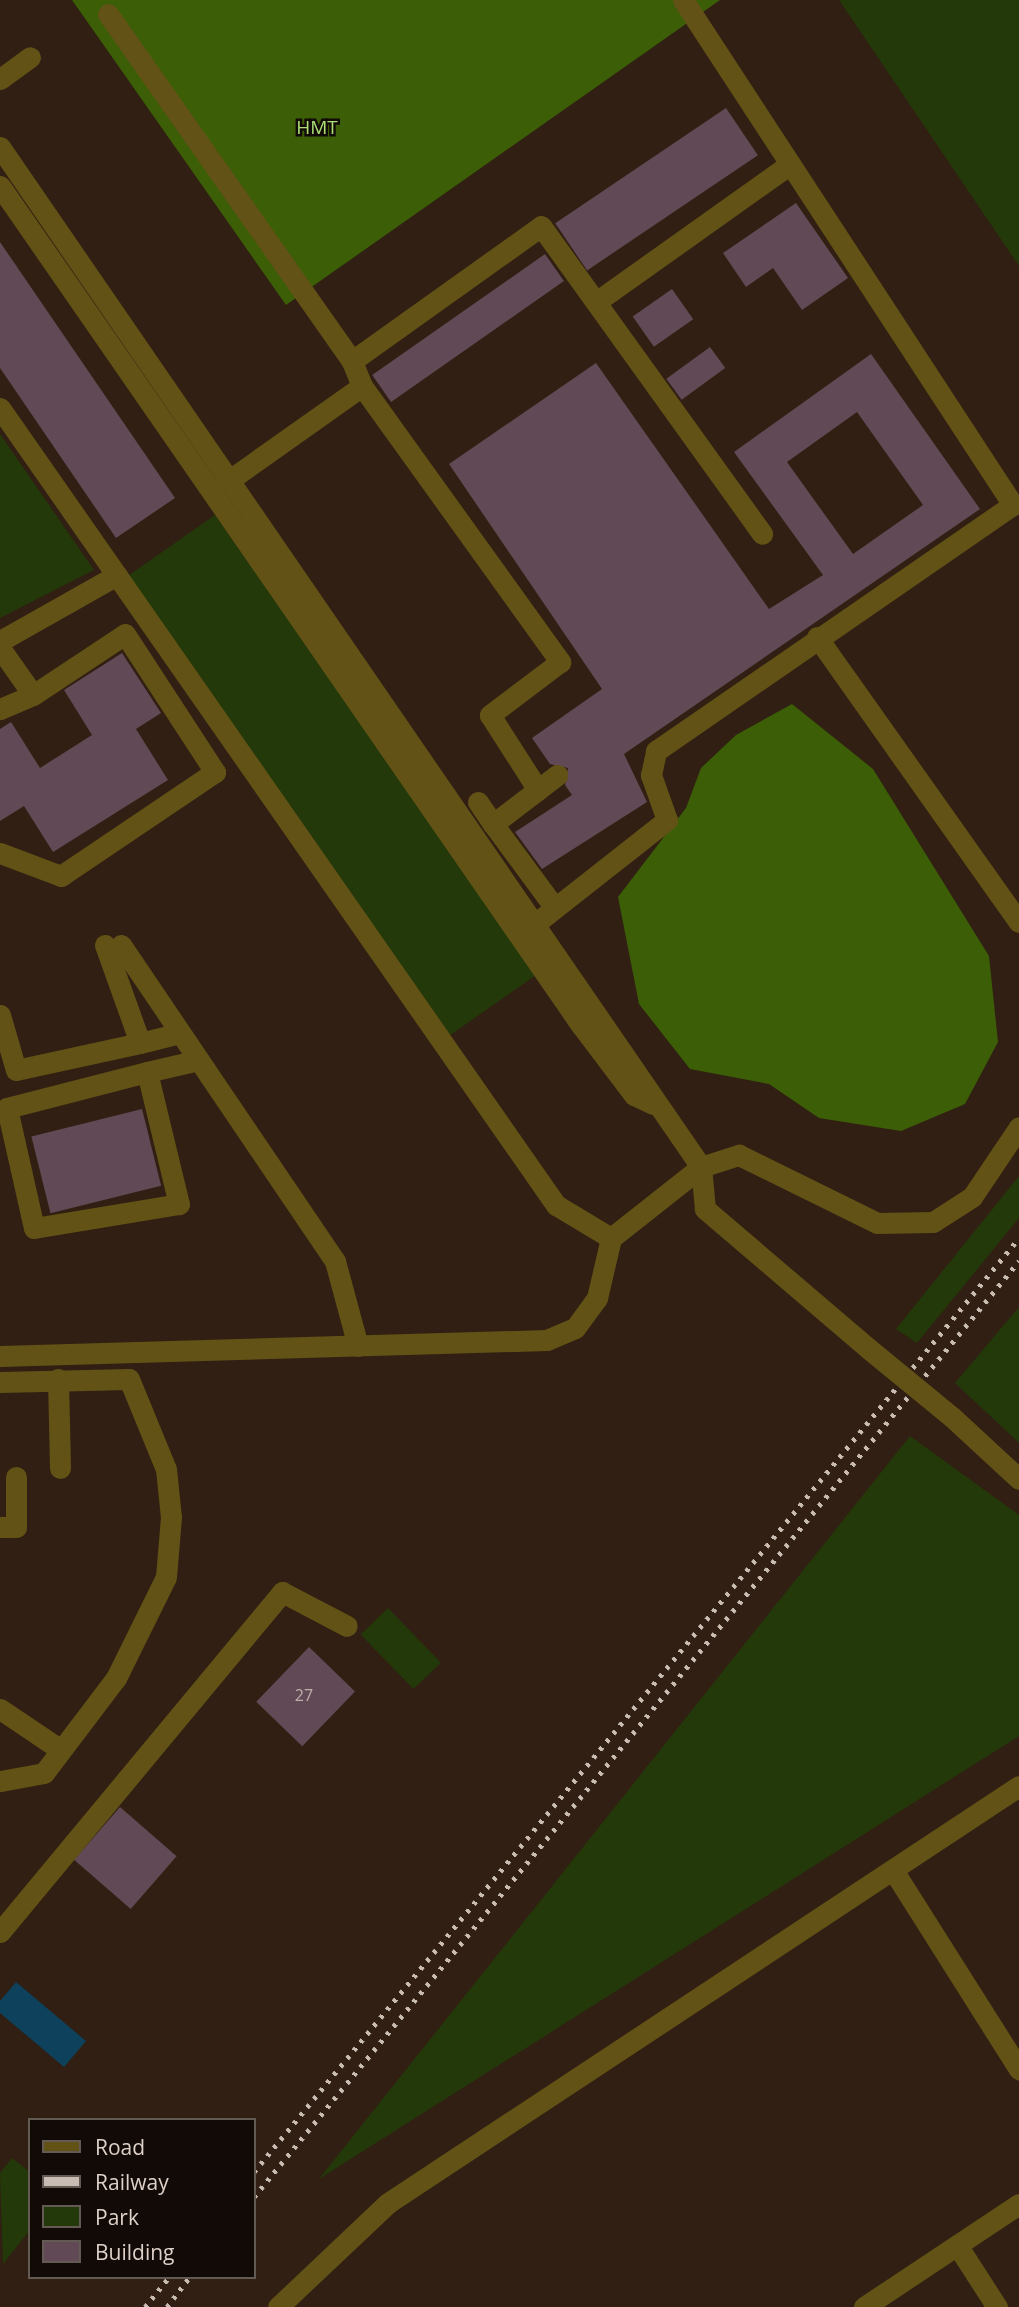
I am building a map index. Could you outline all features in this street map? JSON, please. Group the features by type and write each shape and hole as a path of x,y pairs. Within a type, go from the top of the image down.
{"street":[{"path":"536,923 667,820 651,775 656,751 817,637 1013,505 683,0"},
{"path":"108,14 352,361 362,386 561,662 490,715 538,790"},
{"path":"0,79 30,57"},
{"path":"0,147 646,1083 653,1104 701,1167 698,1192 705,1209 952,1417 1019,1479"},
{"path":"596,302 790,164"},
{"path":"0,186 581,1024 634,1095 653,1104"},
{"path":"352,361 541,226 762,534"},
{"path":"58,271 76,259"},
{"path":"228,481 362,386"},
{"path":"0,408 556,1205 611,1238"},
{"path":"0,641 117,575"},
{"path":"0,709 33,695 125,634 215,772 61,876 0,853"},
{"path":"817,637 1019,922"},
{"path":"0,648 33,695"},
{"path":"494,824 557,775"},
{"path":"478,802 555,908"},
{"path":"140,1043 113,945 199,1060 335,1261 358,1346"},
{"path":"0,1015 16,1070 180,1033"},
{"path":"147,1072 179,1204 34,1228 7,1108 147,1072 199,1060"},
{"path":"0,1356 547,1340 566,1332 597,1298 611,1238 701,1167 739,1155 877,1223 933,1222 972,1197 1019,1127"},
{"path":"0,1381 123,1376 133,1384 166,1469 171,1517 166,1577 116,1678 44,1773 0,1781"},
{"path":"58,1379 60,1468"},
{"path":"0,1527 16,1527 16,1477"},
{"path":"0,1932 282,1592 347,1626"},
{"path":"0,1709 61,1751"},
{"path":"278,2307 388,2203 1019,1786"},
{"path":"892,1870 1019,2069"},
{"path":"863,2307 1019,2204"},
{"path":"957,2245 997,2307"}],"green space":[{"name":"HMT","path":"72,0 720,0 286,305"},
{"path":"839,0 1019,0 1019,266"},
{"path":"0,434 94,570 0,618"},
{"path":"215,515 537,975 450,1035 128,576"},
{"path":"792,704 873,769 989,956 998,1042 965,1104 901,1131 819,1118 769,1084 690,1069 639,1004 618,897 686,808 701,768 736,735"},
{"path":"1019,1176 1019,1218 917,1343 896,1329"},
{"path":"1019,1307 1019,1443 955,1383"},
{"path":"910,1436 1019,1515 1019,1736 319,2179"},
{"path":"388,1608 441,1663 413,1689 361,1634"},
{"path":"12,2158 28,2170 28,2233 3,2264 0,2173"}],"water":[{"path":"16,1982 86,2041 64,2067 0,2013 0,2001"}],"building":[{"path":"726,108 758,155 587,270 555,223"},
{"path":"796,203 848,278 802,310 773,268 746,287 723,253"},
{"path":"0,242 175,498 116,538 0,368"},
{"path":"545,254 564,281 391,402 372,375"},
{"path":"672,289 693,319 654,347 633,317"},
{"path":"710,347 725,368 682,400 666,379"},
{"path":"871,354 980,509 624,754 647,802 542,869 515,832 572,795 565,785 568,768 550,764 532,738 602,689 449,464 596,363 769,609 823,575 734,452","holes":["857,412 923,505 853,554 787,462"]},
{"path":"122,653 161,713 136,729 168,780 53,852 24,806 0,821 0,729 11,722 40,768 92,735 64,690"},
{"path":"142,1109 161,1186 50,1213 31,1137"},
{"path":"309,1647 355,1691 302,1746 256,1702"},
{"path":"120,1807 177,1856 131,1909 74,1860"}],"railway":[{"path":"256,2170 1019,1238"},
{"path":"256,2195 1019,1261"},
{"path":"145,2307 167,2279"},
{"path":"167,2307 188,2279"}]}
